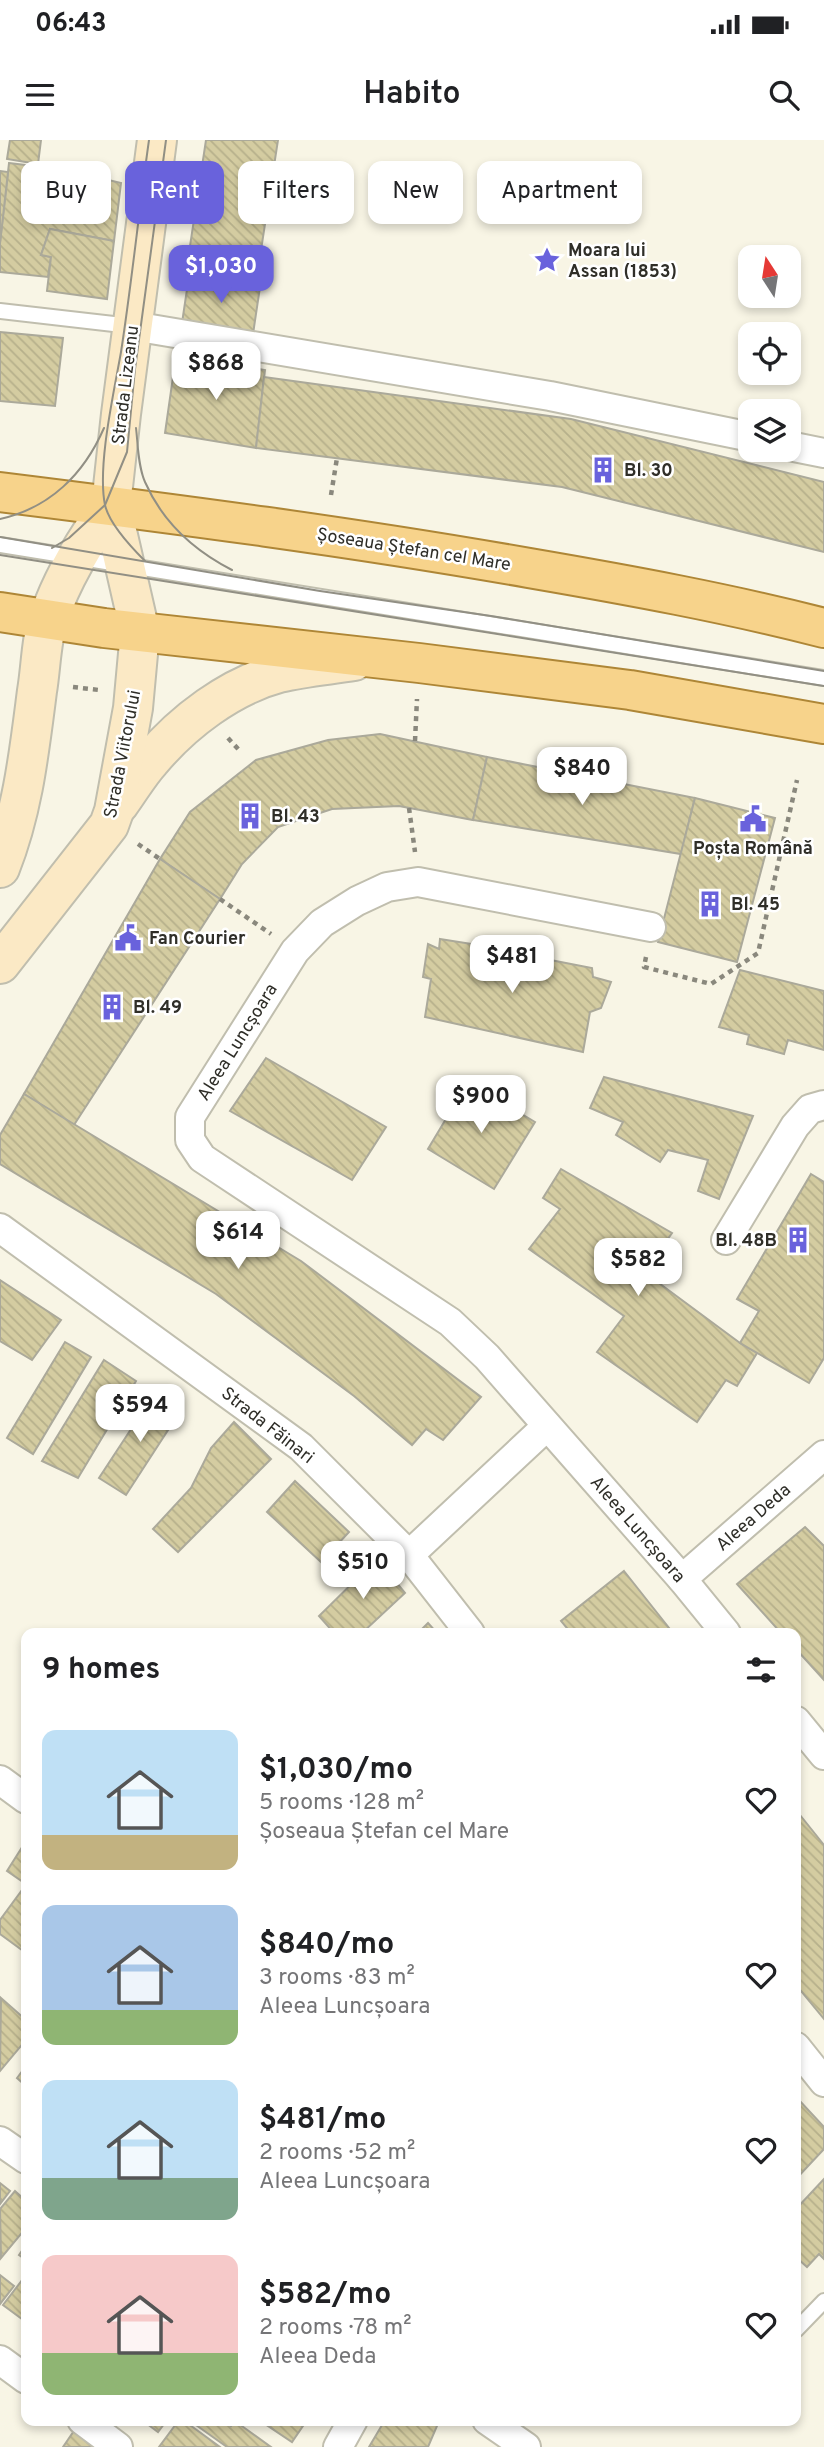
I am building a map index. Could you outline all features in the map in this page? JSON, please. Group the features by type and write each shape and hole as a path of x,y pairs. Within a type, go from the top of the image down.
{"main road":[{"name":"Șoseaua Ștefan cel Mare","path":"0,492 420,549 691,597 824,628"},
{"path":"0,612 140,632 630,690 824,724"}],"street":[{"name":"Strada Lizeanu","path":"111,505 157,140"},
{"path":"133,326 550,396 738,434"},
{"path":"801,448 824,453"},
{"path":"0,868 25,788 48,618 76,558 97,522 111,505"},
{"name":"Strada Viitorului","path":"0,964 109,825 114,811 133,708 140,632 111,505"},
{"path":"114,811 150,761 168,742 205,710 240,688 279,673 371,658"},
{"name":"Aleea Luncșoara","path":"651,927 418,882 387,887 357,901 322,923 295,951 190,1117 190,1140 202,1158 450,1322 487,1357 722,1628"},
{"path":"726,1240 795,1126 810,1110 824,1105"},
{"name":"Strada Făinari","path":"0,1228 301,1447 409,1555 466,1628"},
{"path":"409,1555 547,1426"},
{"name":"Aleea Deda","path":"682,1579 824,1455"},
{"path":"801,1727 824,1755"},
{"path":"0,1780 21,1795"},
{"path":"801,2053 824,2082"},
{"path":"0,2141 21,2156"},
{"path":"0,2360 21,2375"},
{"path":"90,2426 118,2447"},
{"path":"338,2447 350,2426"},
{"path":"496,2426 526,2447"}],"lane":[{"path":"0,311 133,326"},
{"path":"0,545 824,678"},
{"path":"801,2325 824,2301"}],"path":[{"path":"331,495 337,458"},
{"path":"651,927 644,967 711,984 758,953 797,780"},
{"path":"409,808 418,882"},
{"path":"220,899 295,951"}],"building":[{"path":"10,140 41,140 38,161 7,159"},
{"path":"206,140 278,140 275,161 238,161 238,224 265,224 257,276 187,266 193,224 224,224 224,161 203,161"},
{"path":"9,163 21,164 21,224 111,224 111,181 121,183 114,241 50,229 41,255 51,257 48,277 0,272 0,243"},
{"path":"0,171 8,172 0,243"},
{"path":"50,229 114,241 107,299 47,291 51,257 41,255"},
{"path":"189,276 260,287 253,334 182,323"},
{"path":"0,332 63,338 55,406 0,401"},
{"path":"176,356 265,370 256,448 165,433"},
{"name":"Bl. 30","path":"264,377 571,419 824,482 824,552 562,487 256,448"},
{"name":"Bl. 43","path":"380,734 487,757 473,820 399,806 332,809 278,827 242,864 220,899 160,859 190,812 256,760 328,740"},
{"path":"487,757 695,798 681,854 473,820"},
{"name":"Bl. 45","path":"695,798 775,818 737,962 658,942"},
{"name":"Bl. 49","path":"160,859 220,899 74,1125 24,1094"},
{"path":"440,939 491,947 488,959 542,966 545,959 592,968 593,977 611,982 601,1008 590,1012 583,1052 425,1017 431,979 423,977 428,944 439,949"},
{"path":"740,970 824,991 824,1050 788,1040 784,1054 747,1044 749,1035 719,1027"},
{"path":"266,1058 386,1127 352,1180 230,1111"},
{"path":"604,1077 753,1116 719,1199 698,1191 708,1160 668,1150 660,1162 616,1135 623,1122 590,1108"},
{"path":"468,1082 535,1122 494,1189 428,1149"},
{"path":"24,1094 301,1261 481,1397 443,1440 426,1429 412,1445 354,1396 216,1294 0,1164 0,1135"},
{"path":"561,1169 672,1233 644,1272 757,1353 737,1386 726,1380 697,1422 597,1352 624,1316 529,1249 560,1209 543,1198"},
{"name":"Bl. 48B","path":"811,1174 824,1182 824,1358 809,1383 740,1343 759,1311 737,1299"},
{"path":"0,1280 61,1320 32,1360 0,1341"},
{"path":"65,1342 91,1357 33,1454 7,1438"},
{"path":"104,1360 136,1381 78,1478 42,1461"},
{"path":"154,1394 181,1410 126,1495 99,1478"},
{"path":"234,1422 271,1459 178,1552 153,1529 191,1488 211,1448"},
{"path":"295,1481 349,1532 321,1562 267,1512"},
{"path":"805,1527 824,1546 824,1680 801,1655 801,1628 777,1628 737,1584"},
{"path":"377,1559 405,1593 367,1628 330,1628 319,1616"},
{"path":"624,1571 669,1628 567,1628 561,1621"},
{"path":"801,1816 824,1845 824,2019 801,1991"},
{"path":"21,1849 21,1881 7,1871"},
{"path":"21,1891 21,1949 0,1934 0,1920"},
{"path":"1,1998 21,2016 21,2046 0,2071"},
{"path":"801,2102 824,2127 824,2149 801,2174"},
{"path":"824,2179 824,2259 819,2254 807,2267 801,2262 801,2204"},
{"path":"0,2183 10,2191 0,2204"},
{"path":"15,2191 21,2196 21,2234 1,2258 0,2209"},
{"path":"0,2275 14,2286 0,2304"},
{"path":"21,2282 21,2318 3,2305"},
{"path":"79,2426 108,2447 63,2447"},
{"path":"150,2426 162,2426 158,2432"},
{"path":"175,2426 191,2426 220,2447 159,2447"},
{"path":"197,2426 242,2426 271,2447 227,2447"},
{"path":"268,2426 303,2426 292,2442"},
{"path":"381,2426 437,2426 428,2447 369,2447"}],"tram line":[{"path":"145,561 122,535 107,512 103,470 149,140"},
{"path":"52,548 69,538 105,505 127,452 135,369 166,140"},
{"path":"0,519 35,507 63,487 86,460 104,428"},
{"path":"136,428 143,476 152,497 181,534 204,554 232,570"},
{"path":"0,537 824,671"},
{"path":"0,555 824,686"}],"place":[{"name":"Moara lui Assan (1853)","path":"547,260"},
{"name":"Bl. 30","path":"603,470"},
{"name":"Bl. 43","path":"250,816"},
{"name":"Poșta Română","path":"753,819"},
{"name":"Bl. 45","path":"710,904"},
{"name":"Fan Courier","path":"128,938"},
{"name":"Bl. 49","path":"112,1007"},
{"name":"Bl. 48B","path":"798,1240"}]}
